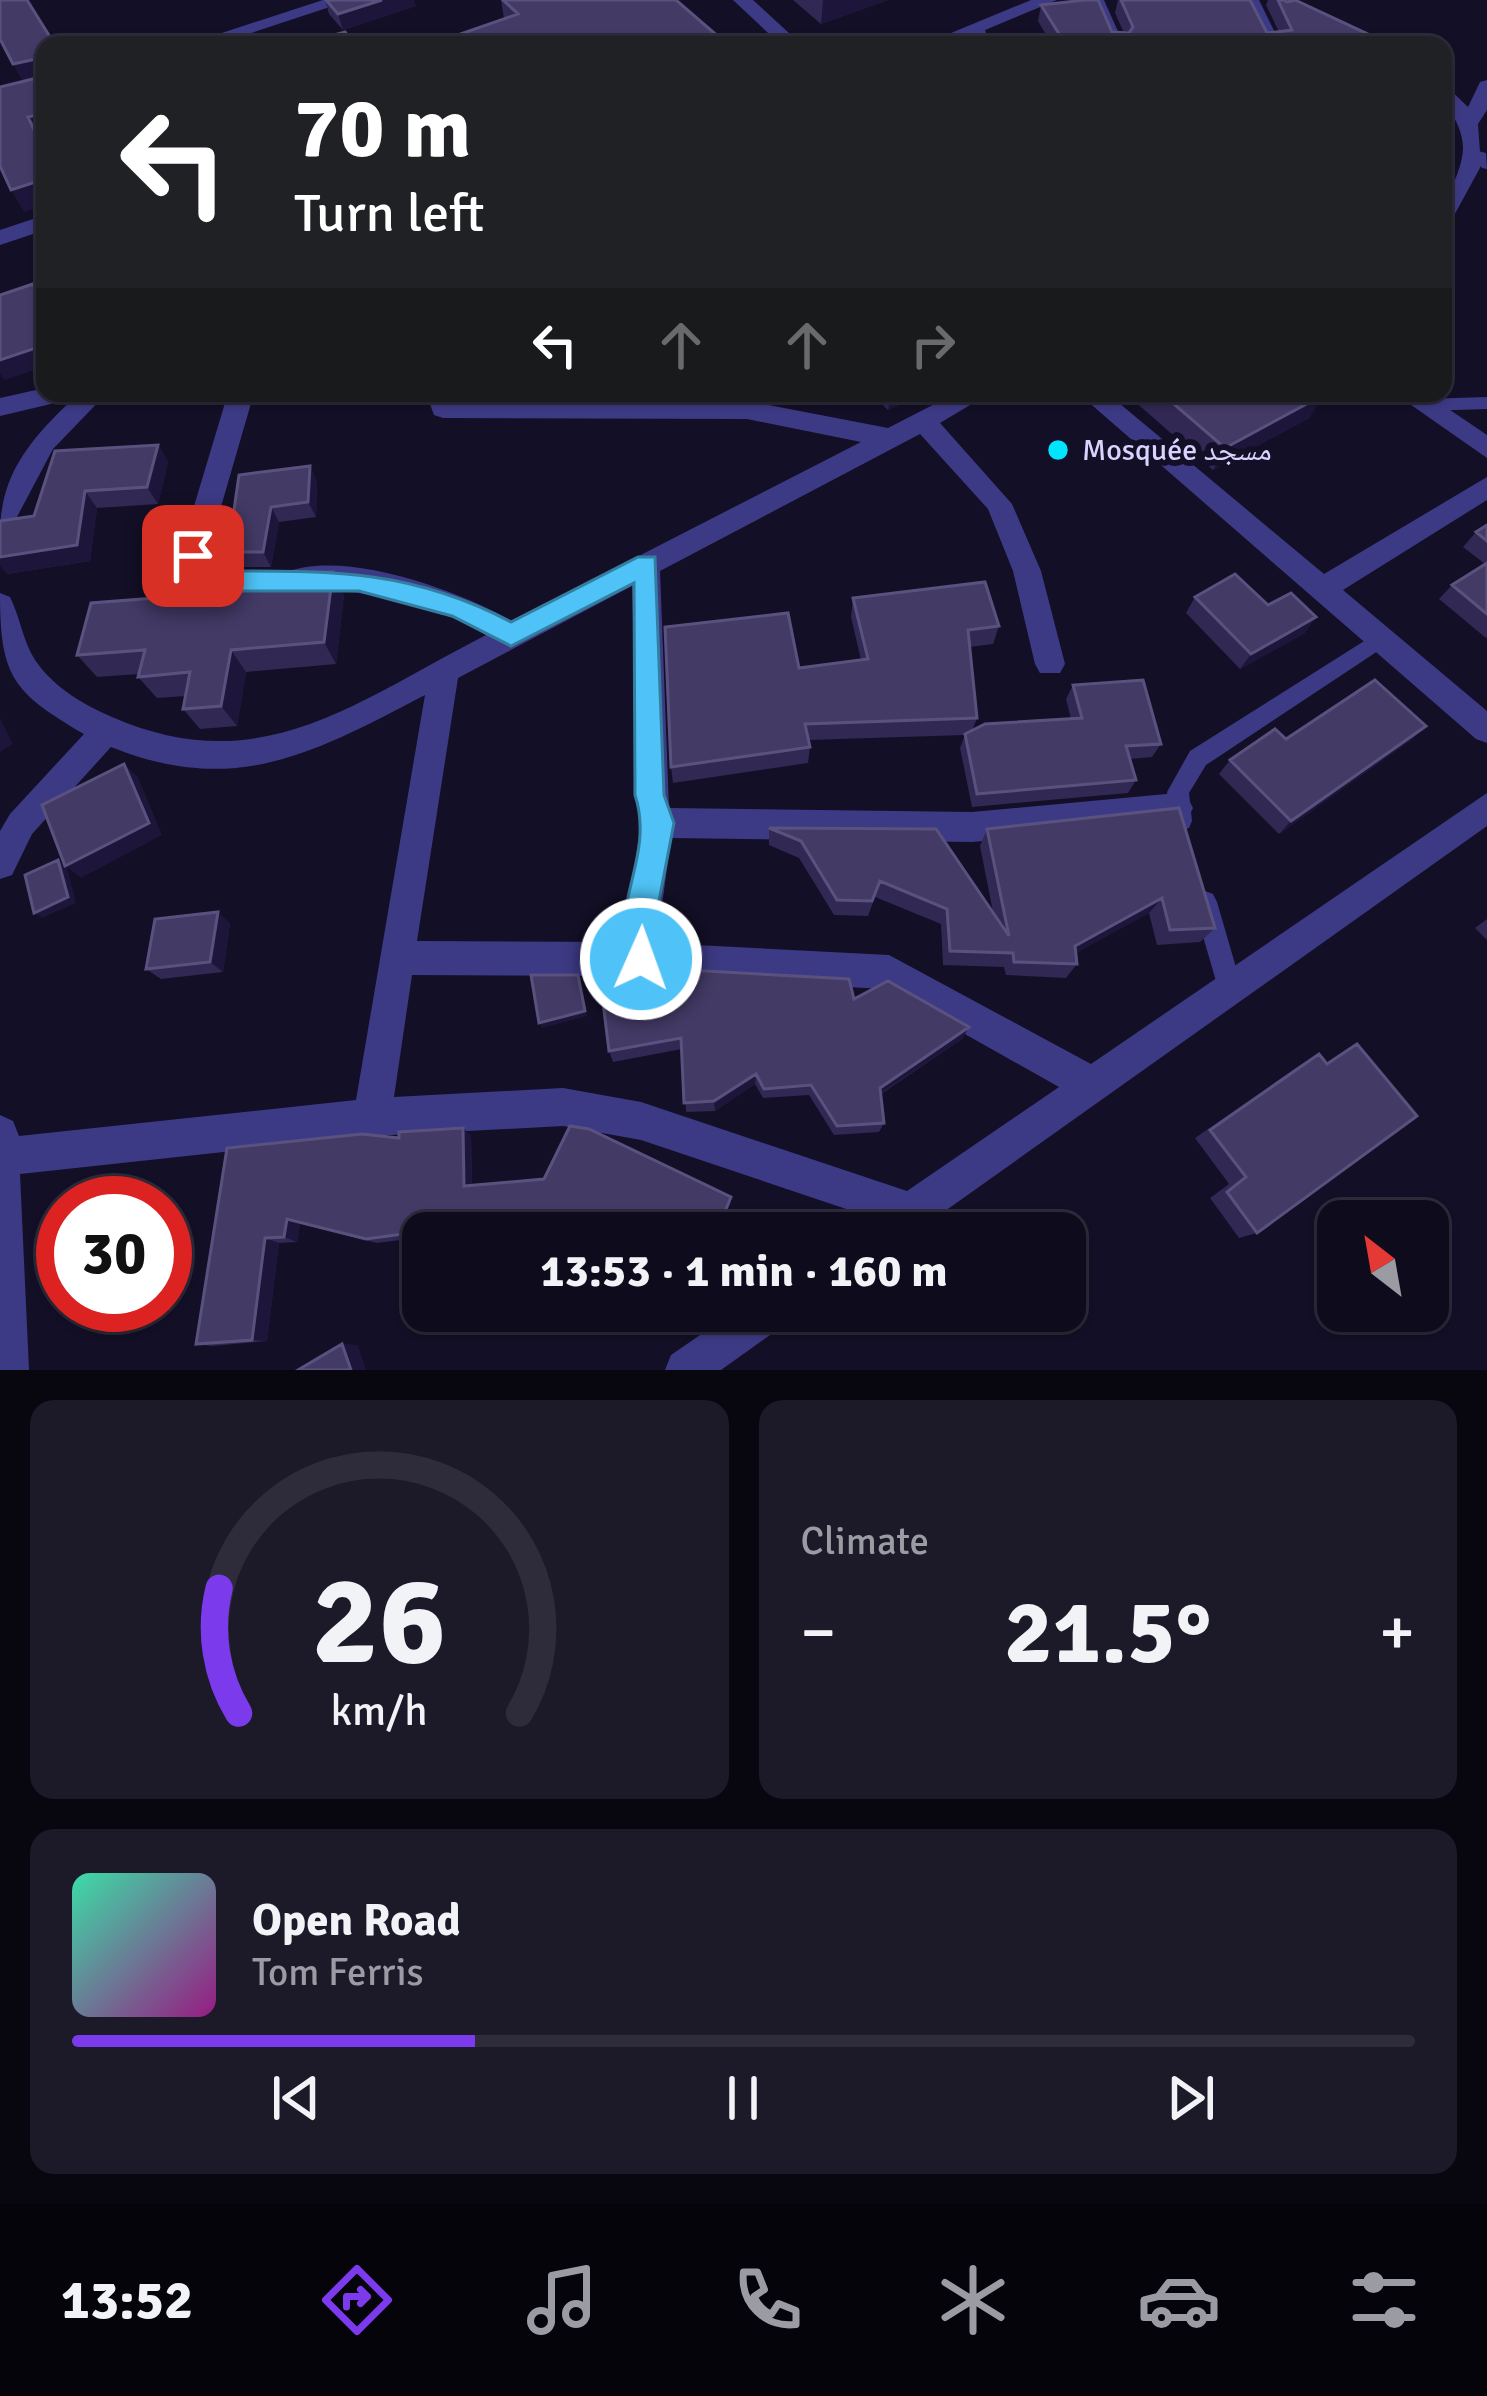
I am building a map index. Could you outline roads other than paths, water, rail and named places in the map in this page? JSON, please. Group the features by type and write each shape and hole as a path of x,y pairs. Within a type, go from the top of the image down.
{"street":[{"path":"220,36 304,5 342,0"},
{"path":"742,0 782,36"},
{"path":"970,0 1001,18"},
{"path":"980,36 1001,18 1048,0"},
{"path":"1250,0 1267,36"},
{"path":"304,5 325,29"},
{"path":"1473,119 1487,86"},
{"path":"1452,98 1473,119 1483,159 1452,204"},
{"path":"0,238 36,225"},
{"path":"0,407 36,399"},
{"path":"1,518 43,443 85,402"},
{"path":"238,402 193,556 199,572 218,581 335,579 382,586 459,607 511,635"},
{"path":"441,402 443,409 560,402"},
{"path":"624,402 747,410 890,439"},
{"path":"0,605 7,632 37,686 108,729 163,753 209,758 274,752 324,733 961,402"},
{"path":"1102,402 1487,730"},
{"path":"1419,402 1487,448"},
{"path":"924,422 999,504 1027,571 1050,664"},
{"path":"1322,590 1487,488"},
{"path":"641,959 637,932 659,823 650,795 646,564"},
{"path":"372,1117 444,670"},
{"path":"0,864 21,824 108,729"},
{"path":"659,823 972,827 1177,808"},
{"path":"910,1212 1487,808"},
{"path":"401,958 641,959 889,972 1092,1085"},
{"path":"1,1157 372,1117 523,1106 603,1112 869,1212"},
{"path":"0,1134 8,1370"},
{"path":"686,1370 740,1332"}],"lane":[{"path":"1098,0 1113,36"},
{"path":"1452,401 1487,403"},
{"path":"1230,988 1177,808 1184,775 1198,758 1380,639"}],"place":[{"name":"Mosquée مسجد","path":"1058,450"}]}
